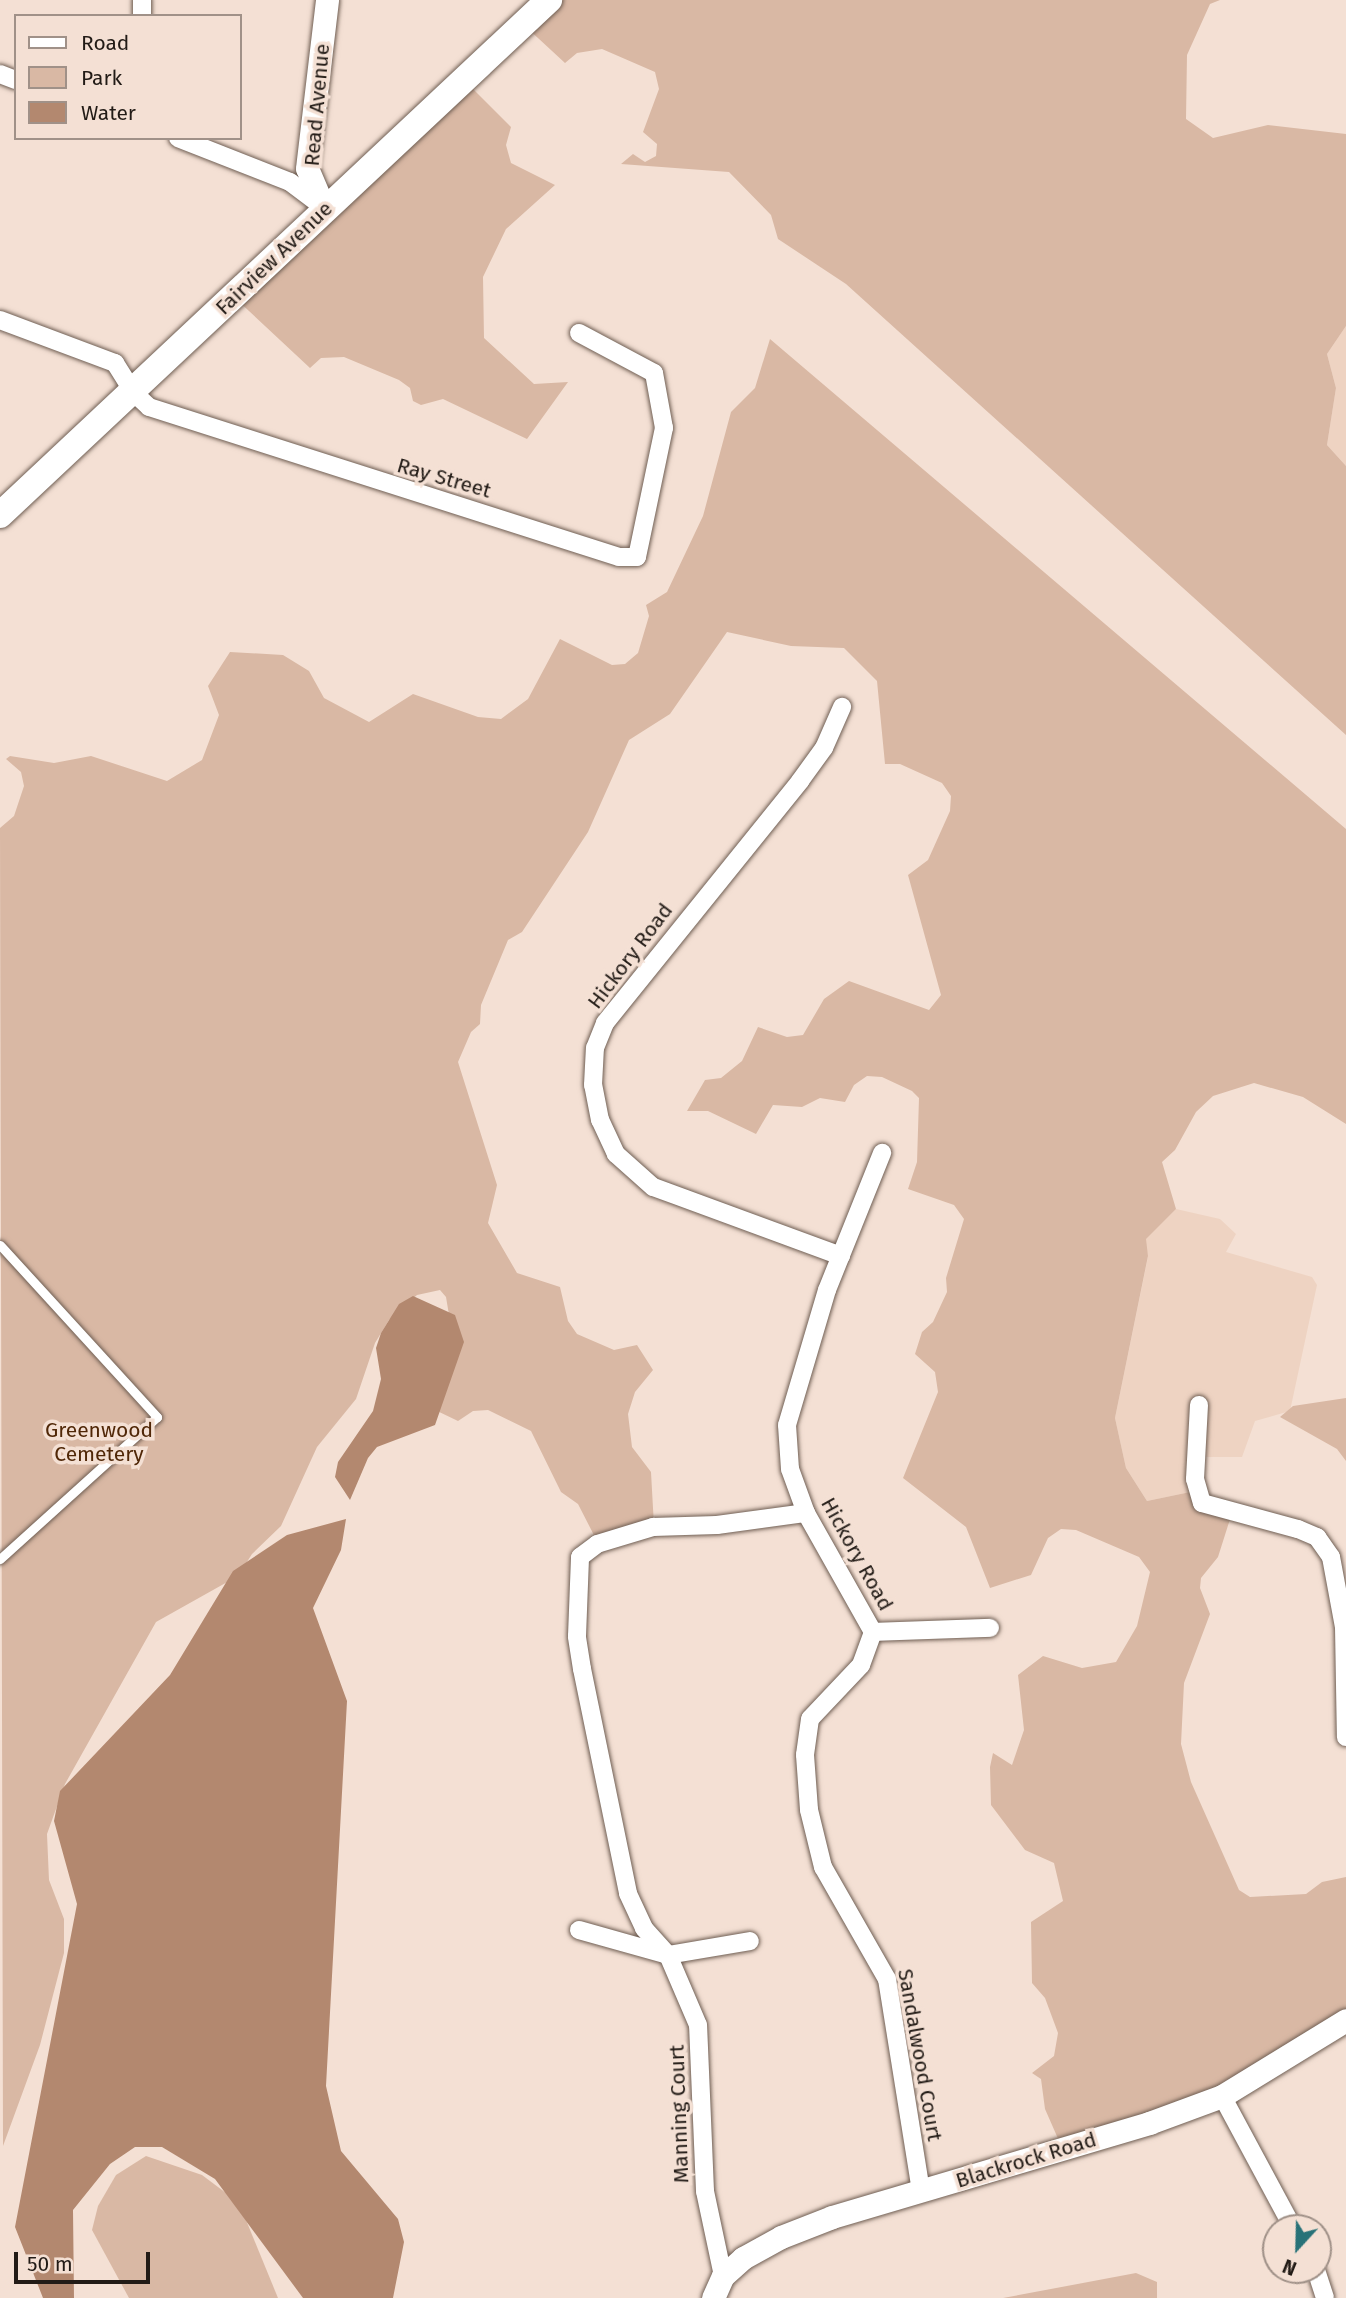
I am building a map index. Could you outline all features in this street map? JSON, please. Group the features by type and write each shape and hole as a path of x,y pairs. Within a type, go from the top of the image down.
{"main road":[{"name":"Fairview Avenue","path":"0,515 133,392 324,208 410,135 540,4"}],"street":[{"name":"Read Avenue","path":"324,208 307,168 327,0"},
{"path":"183,140 290,182 324,208"},
{"name":"Ray Street","path":"0,320 115,363 133,392 149,407 359,477 619,557 637,557 664,428 654,373 579,333"},
{"name":"Hickory Road","path":"841,1256 653,1187 616,1154 600,1120 593,1085 595,1048 606,1023 800,781 824,748 842,708"},
{"name":"Hickory Road","path":"873,1632 806,1513 790,1469 787,1425 841,1256 882,1153"},
{"path":"1199,1405 1195,1479 1202,1503 1298,1529 1317,1537 1331,1557 1344,1627 1346,1737"},
{"name":"Manning Court","path":"723,2276 705,2191 698,2025 668,1955 644,1928 628,1893 597,1751 578,1636 580,1557 597,1545 653,1527 717,1525 806,1513"},
{"path":"873,1632 990,1628"},
{"name":"Sandalwood Court","path":"873,1632 861,1665 810,1719 805,1755 809,1810 823,1867 887,1979 920,2191"},
{"path":"579,1930 668,1955 750,1941"},
{"name":"Blackrock Road","path":"713,2298 723,2276 743,2258 781,2237 920,2191 1149,2123 1222,2095 1346,2020"},
{"path":"1222,2095 1286,2214"}],"lane":[{"path":"0,1245 158,1417 0,1559"}],"shaded area":[{"path":"1346,326 1346,466 1327,445 1336,388 1327,354"},
{"path":"1176,1209 1220,1219 1236,1234 1226,1252 1312,1277 1317,1285 1290,1411 1255,1421 1242,1457 1197,1457 1195,1491 1147,1501 1126,1468 1115,1418 1148,1257 1145,1239"}],"green space":[{"path":"550,0 1220,0 1210,4 1187,55 1186,119 1213,138 1268,125 1346,134 1346,326 1327,354 1336,388 1327,445 1346,466 1346,735 846,284 778,239 771,215 729,172 621,164 633,154 645,162 656,156 657,144 643,132 659,89 655,72 602,49 577,53 565,63 525,26"},
{"path":"468,84 511,127 506,145 511,163 555,185 506,229 483,277 484,338 534,384 568,382 527,439 443,399 421,405 413,401 410,388 399,380 344,357 321,358 310,368 235,298"},
{"name":"Greenwood Cemetery","path":"770,339 1346,829 1346,1124 1303,1097 1254,1083 1213,1096 1196,1112 1175,1150 1162,1162 1176,1209 1146,1239 1148,1256 1115,1418 1126,1468 1147,1501 1195,1491 1231,1516 1218,1557 1201,1578 1200,1588 1210,1614 1184,1683 1181,1744 1191,1782 1239,1890 1250,1897 1306,1894 1322,1882 1346,1877 1346,2018 1227,2094 1063,2150 1045,2109 1041,2079 1032,2073 1054,2056 1058,2033 1045,1998 1032,1983 1031,1922 1063,1901 1054,1863 1025,1850 991,1805 990,1767 993,1753 1012,1765 1024,1730 1018,1675 1043,1656 1082,1668 1116,1662 1137,1626 1150,1572 1139,1557 1076,1530 1061,1529 1048,1538 1031,1575 990,1588 966,1527 903,1478 938,1392 935,1372 915,1354 922,1332 933,1322 947,1292 946,1278 964,1219 954,1205 908,1189 917,1162 919,1098 912,1091 882,1077 867,1076 854,1085 845,1102 820,1098 802,1107 773,1105 756,1134 708,1111 687,1111 705,1080 721,1078 742,1061 758,1027 787,1037 803,1035 824,999 849,981 929,1010 941,995 908,875 928,860 950,811 951,796 942,783 900,764 885,764 877,681 844,648 791,646 727,632 670,714 629,740 588,832 522,932 508,940 481,1005 480,1024 471,1032 458,1062 497,1185 488,1223 517,1273 560,1287 568,1321 577,1334 614,1350 637,1345 653,1370 635,1392 628,1414 632,1447 651,1472 654,1526 599,1545 578,1504 561,1492 531,1431 488,1410 473,1411 458,1421 433,1409 455,1351 446,1297 440,1290 417,1295 389,1320 375,1343 356,1399 317,1447 281,1526 252,1554 238,1576 156,1622 65,1784 47,1834 49,1880 64,1919 64,1953 40,2045 3,2146 0,828 14,816 24,786 21,772 6,759 10,756 54,763 91,756 167,781 202,760 219,715 208,686 230,652 283,655 309,671 324,698 369,722 413,694 478,717 501,719 528,699 560,639 612,665 625,664 638,653 649,616 646,605 667,592 703,516 731,412 755,388"},
{"path":"1346,1398 1346,1461 1337,1449 1280,1417 1293,1406"},
{"path":"146,2156 202,2175 226,2193 246,2220 278,2298 129,2298 92,2230 98,2206 116,2175"},
{"path":"1136,2273 1157,2282 1157,2298 1003,2298"}],"water":[{"path":"413,1296 455,1315 464,1342 435,1425 377,1447 368,1458 350,1500 335,1477 338,1462 373,1411 381,1379 376,1348 381,1333 399,1304"},
{"path":"346,1519 341,1550 313,1608 347,1701 326,2086 341,2151 398,2219 404,2242 393,2298 303,2298 215,2179 162,2147 135,2147 110,2164 73,2210 74,2298 43,2298 15,2227 77,1904 54,1821 60,1791 170,1675 233,1571 287,1535"}]}
